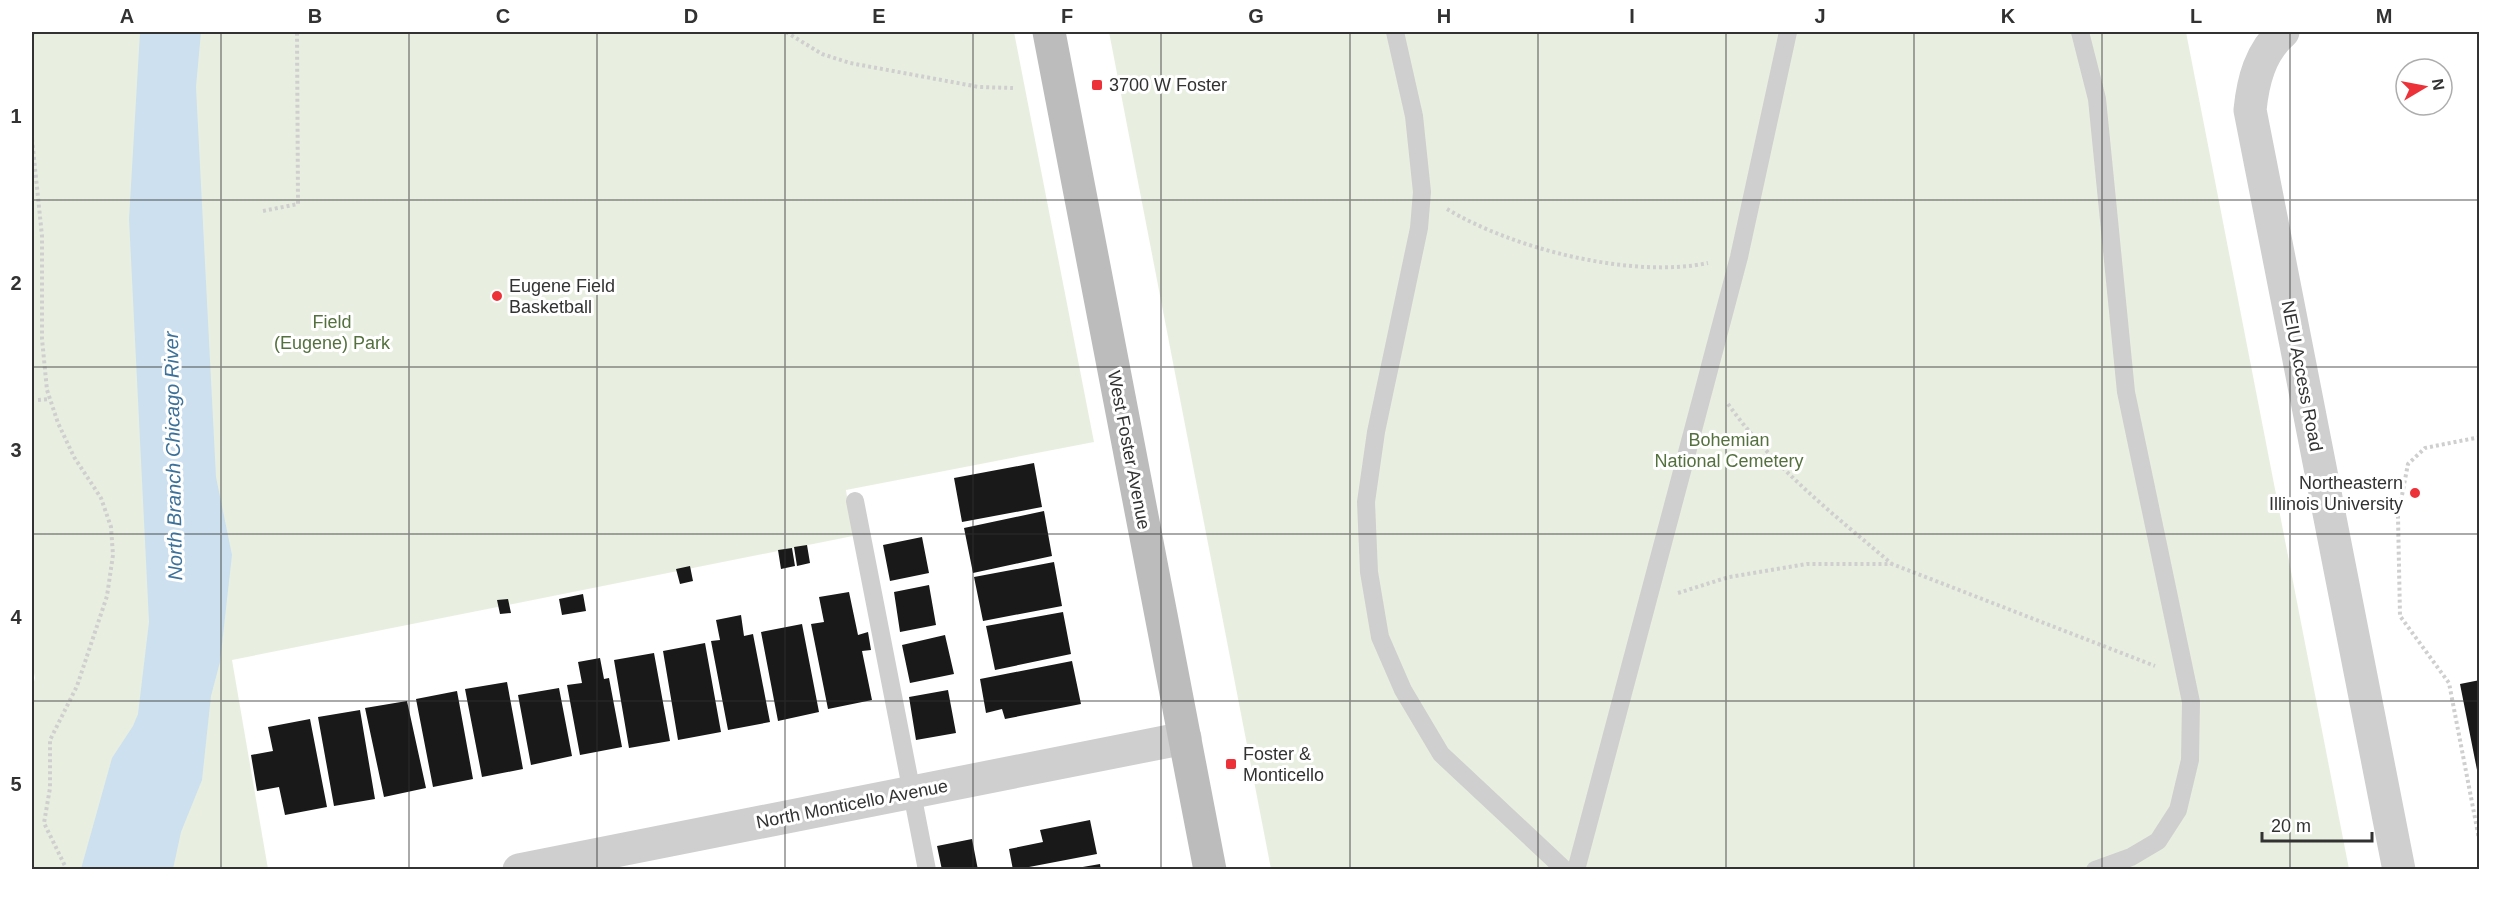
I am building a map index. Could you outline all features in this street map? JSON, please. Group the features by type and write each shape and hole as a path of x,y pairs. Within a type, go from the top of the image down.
{"main road":[{"name":"West Foster Avenue","path":"1049,32 1210,870"}],"street":[{"name":"NEIU Access Road","path":"2283,32 2273,40 2262,61 2253,87 2250,110 2399,870"},
{"name":"North Monticello Avenue","path":"519,870 1185,738"}],"lane":[{"path":"1395,32 1414,116 1422,192 1419,228 1376,432 1366,502 1370,572 1380,637 1403,690 1441,754 1565,870"},
{"path":"1576,870 1739,257 1788,32"},
{"path":"2080,32 2097,99 2126,392 2192,702 2190,760 2178,810 2158,841 2132,857 2095,870"},
{"path":"855,501 927,870"}],"path":[{"path":"263,211 298,204 297,32"},
{"path":"786,32 822,54 850,63 979,87 1013,88"},
{"path":"32,139 42,236 42,339 50,399 74,457 101,498 111,526 113,555 107,596 77,686 50,740 50,788 44,823 67,870"},
{"path":"1422,192 1449,211 1554,252 1629,267 1682,269 1739,257"},
{"path":"1707,375 1746,429 1796,483 1892,564 2187,678"},
{"path":"38,400 50,399"},
{"path":"2480,437 2425,448 2408,464 2398,516 2400,616 2449,683 2480,844"},
{"path":"1646,606 1740,575 1808,564 1892,564"}],"green space":[{"name":"Field (Eugene) Park","path":"32,32 1014,32 1094,442 846,490 853,536 232,660 268,869 32,869 32,688 35,678 32,663"},
{"name":"Bohemian National Cemetery","path":"1109,32 2186,32 2349,869 1271,869"}],"water":[{"name":"North Branch Chicago River","path":"140,32 201,32 196,87 216,477 232,555 220,662 211,696 202,780 181,832 173,869 81,869 112,758 133,726 138,714 149,622 129,219"}],"building":[{"path":"1034,463 1042,507 962,522 954,478"},
{"path":"1044,511 1052,556 973,573 964,528"},
{"path":"922,537 929,573 890,581 883,545"},
{"path":"807,545 810,563 797,566 794,547"},
{"path":"792,548 795,566 781,569 778,550"},
{"path":"1054,562 1062,606 983,621 974,577"},
{"path":"690,566 693,581 680,584 676,569"},
{"path":"929,585 936,625 900,632 894,592"},
{"path":"849,592 858,635 868,632 871,650 862,651 872,700 828,709 811,624 824,622 819,597"},
{"path":"583,594 586,611 562,615 559,599"},
{"path":"508,599 511,613 500,614 497,600"},
{"path":"1063,612 1071,654 995,670 986,626"},
{"path":"741,615 744,636 753,634 770,722 728,730 711,641 720,640 716,620"},
{"path":"802,624 819,712 778,721 761,632"},
{"path":"945,635 954,674 910,683 902,645"},
{"path":"705,643 721,732 678,740 663,651"},
{"path":"654,653 670,741 629,748 614,660"},
{"path":"600,658 604,679 609,678 622,747 580,755 567,685 582,683 578,662"},
{"path":"1072,661 1081,704 1005,719 1002,709 986,713 980,679"},
{"path":"2480,680 2480,775 2478,775 2460,684"},
{"path":"507,682 523,769 482,777 465,689"},
{"path":"559,688 572,756 531,765 518,695"},
{"path":"948,690 956,733 916,740 909,697"},
{"path":"457,691 473,779 433,787 416,699"},
{"path":"407,701 426,788 384,797 365,708"},
{"path":"360,710 375,799 334,806 318,717"},
{"path":"310,719 327,807 285,815 279,787 257,791 251,755 273,751 268,727"},
{"path":"1090,820 1097,854 1013,870 1009,849 1043,842 1040,830"},
{"path":"972,839 978,870 942,870 937,846"},
{"path":"1100,864 1101,870 1077,870 1077,868"}],"place":[{"name":"3700 W Foster","path":"1097,85"},
{"name":"Eugene Field Basketball","path":"497,296"},
{"name":"Northeastern Illinois University","path":"2415,493"},
{"name":"Foster & Monticello","path":"1231,764"}]}
